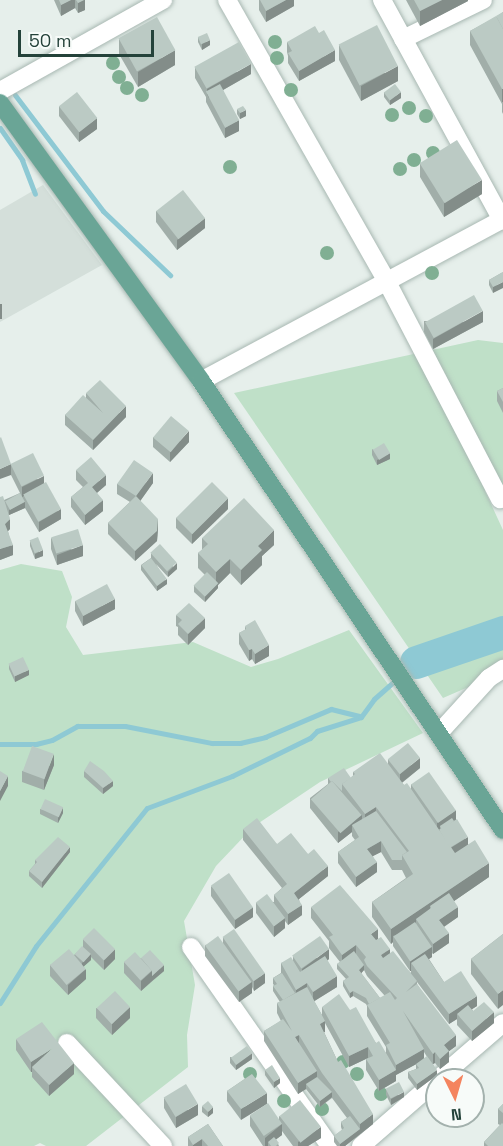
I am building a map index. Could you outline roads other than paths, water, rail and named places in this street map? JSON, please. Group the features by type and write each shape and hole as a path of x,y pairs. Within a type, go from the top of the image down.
{"main road":[{"path":"0,103 201,381 440,733 503,830"}],"street":[{"path":"0,91 163,0"},
{"path":"227,0 387,282 500,499"},
{"path":"201,381 503,219 382,0"},
{"path":"403,39 483,0"},
{"path":"440,733 489,678 503,669"},
{"path":"191,947 330,1146"},
{"path":"451,1068 503,1023"},
{"path":"67,1043 163,1146"},
{"path":"361,1146 425,1090"}],"waterway":[{"path":"15,95 103,211 170,275"},
{"path":"0,128 22,160 35,194"},
{"path":"416,662 503,632"},
{"path":"0,1003 36,946 147,808 232,776 310,738 317,731 361,717 374,699 416,662"},
{"path":"0,744 36,744 52,740 77,726 125,726 212,743 240,743 265,737 331,709 359,716"}]}
